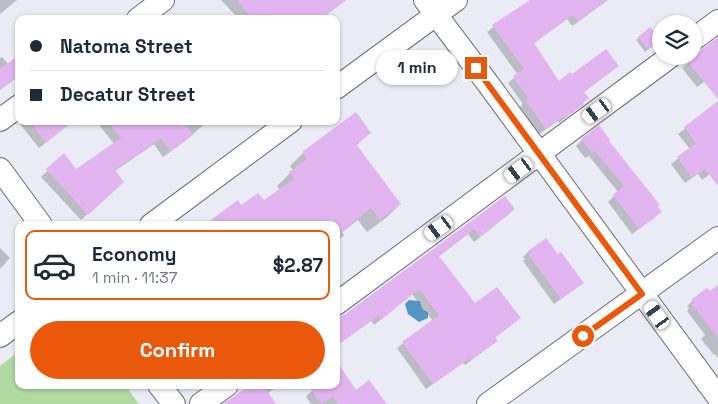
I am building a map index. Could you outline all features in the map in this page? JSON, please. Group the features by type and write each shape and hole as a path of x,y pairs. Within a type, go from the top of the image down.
{"street":[{"path":"143,15 163,0"},
{"path":"340,85 431,7 456,0"},
{"path":"431,7 718,397"},
{"path":"702,33 718,21"},
{"path":"340,301 658,65"},
{"path":"0,120 15,109"},
{"path":"156,221 286,125"},
{"path":"0,169 39,221"},
{"path":"488,404 718,238"},
{"path":"0,336 15,325"},
{"path":"162,389 174,404"},
{"path":"201,404 222,389"}],"green space":[{"path":"15,354 15,389 128,389 139,404 0,404 0,366"}],"water":[{"path":"409,300 419,301 423,309 428,313 428,318 419,322 408,314 405,304"}],"building":[{"path":"237,0 346,0 325,15 249,15"},
{"path":"530,0 607,0 578,21 573,15 534,43 559,81 570,72 572,74 606,49 619,66 584,92 589,98 584,104 546,129 525,100 528,98 513,76 524,69 492,25"},
{"path":"650,27 652,29 652,47 648,50 638,37"},
{"path":"718,37 718,99 690,65 702,65 702,49"},
{"path":"15,58 15,79 0,89 0,69"},
{"path":"718,101 718,186 705,169 692,178 677,157 696,143 684,127"},
{"path":"356,112 371,133 356,144 401,204 380,220 371,208 340,233 340,221 209,221 238,200 241,205 258,193 264,200 294,179 289,172 307,159 302,152"},
{"path":"32,125 68,125 46,143"},
{"path":"110,125 186,125 193,135 170,151 161,138 115,170 124,182 88,215 46,169 64,153 76,169 121,138"},
{"path":"599,125 609,141 660,205 657,206 662,212 639,229 613,195 624,186 595,151 592,153 581,139"},
{"path":"505,196 515,209 480,237 474,229 439,256 475,303 497,287 521,318 495,337 498,341 433,384 402,342 439,315 419,289 381,320 378,316 340,343 340,316 344,315"},
{"path":"546,238 558,254 561,252 584,283 561,299 528,254 530,253 528,251"},
{"path":"718,285 718,338 692,304 694,302 692,299 707,288 710,291"},
{"path":"340,366 356,390 369,380 387,404 338,404 333,397 321,404 311,389 340,389"},
{"path":"244,389 266,389 276,404 223,404"}],"route":[{"path":"476,68 642,294 583,336"}]}
